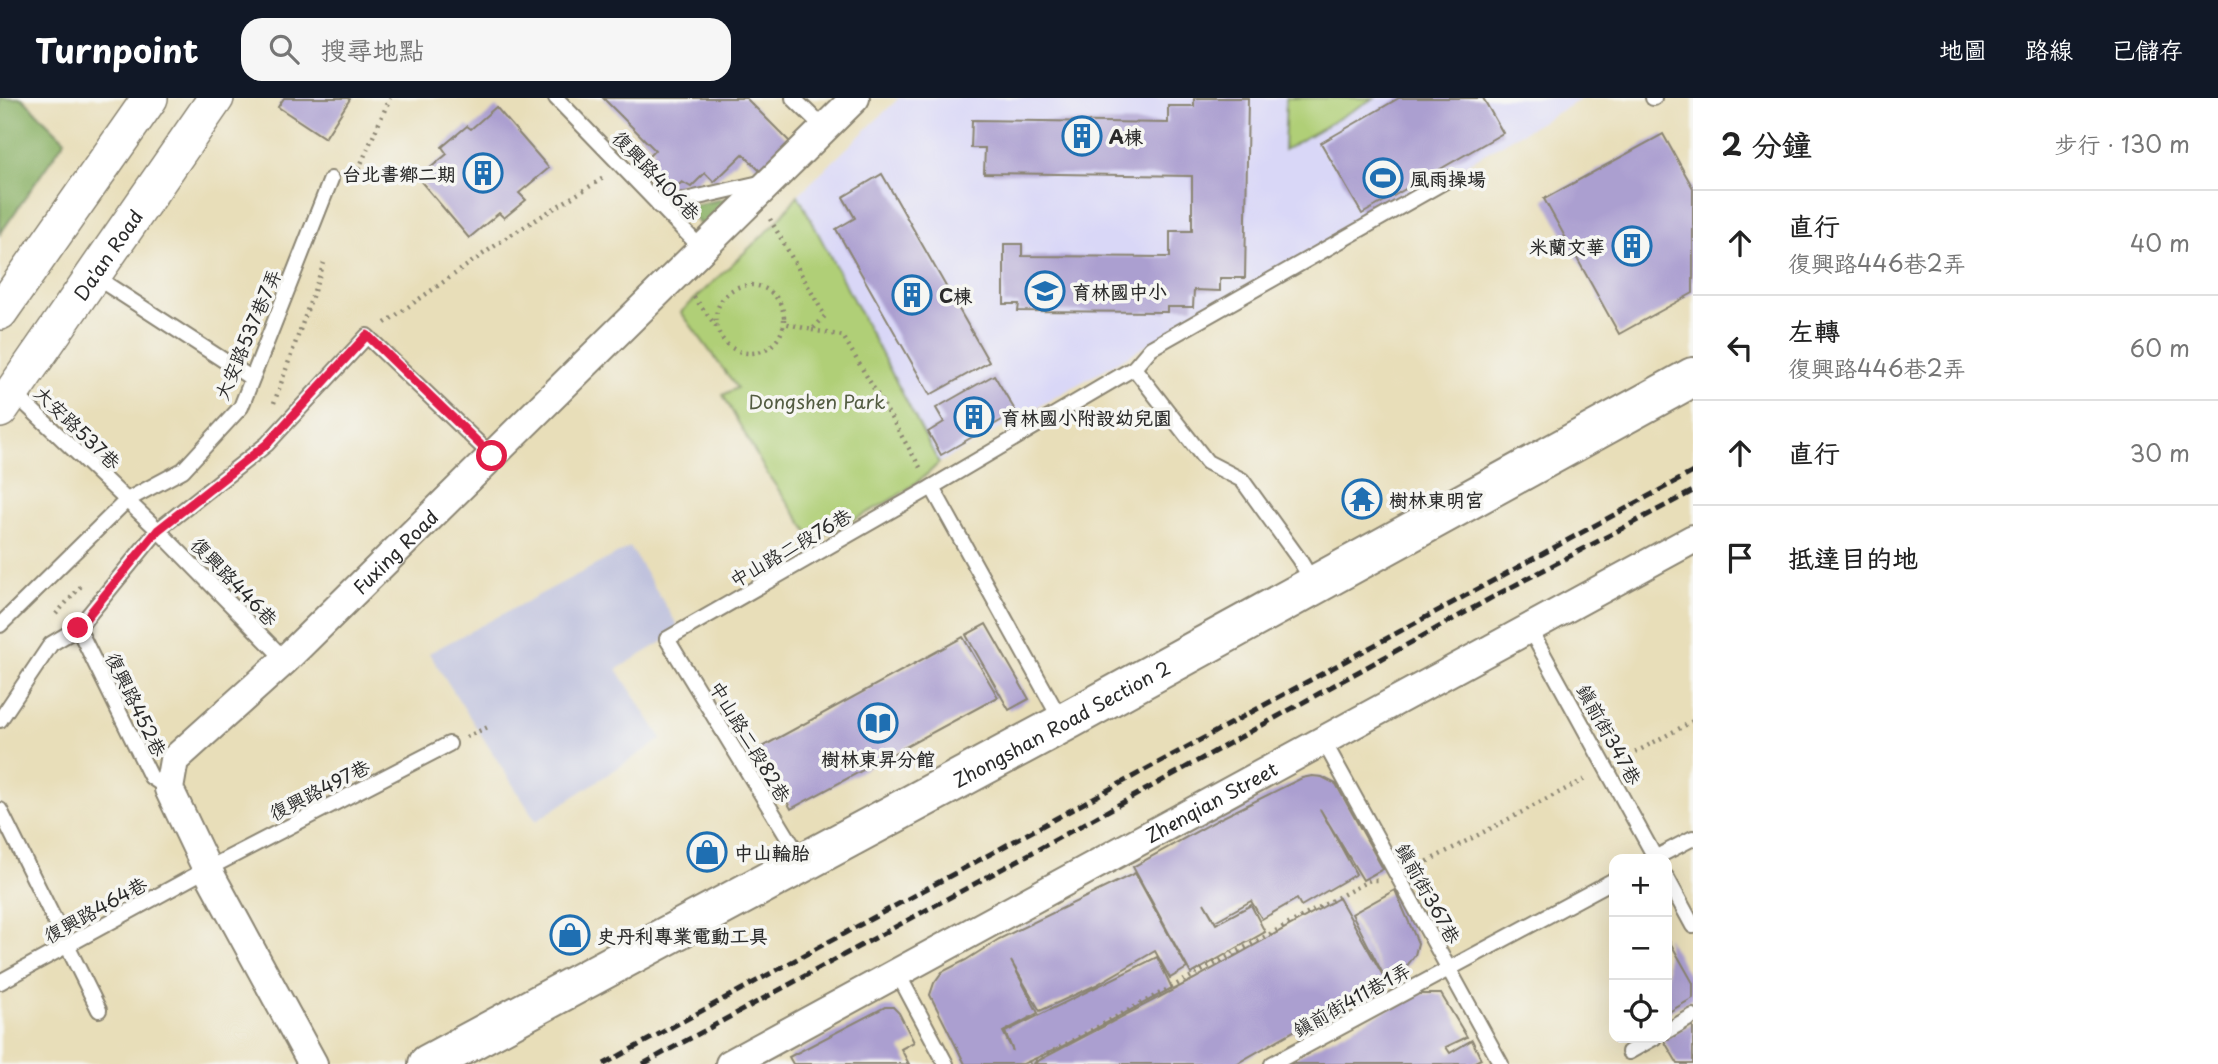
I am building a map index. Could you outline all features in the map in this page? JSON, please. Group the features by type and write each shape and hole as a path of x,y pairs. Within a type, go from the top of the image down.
{"main road":[{"name":"Zhongshan Road Section 2","path":"428,1064 1063,723 1693,377"}],"street":[{"path":"0,312 150,98"},
{"name":"Da'an Road","path":"5,395 94,276 216,98"},
{"name":"Fuxing Road","path":"169,789 174,760 285,660 855,98"},
{"name":"Zhenqian Street","path":"730,1064 1693,538"},
{"path":"169,789 207,869 313,1064"}],"lane":[{"name":"復興路406巷","path":"556,98 701,248"},
{"path":"793,98 824,128"},
{"name":"中山路二段76巷","path":"667,639 1134,368 1151,348 1451,178"},
{"name":"大安路537巷7弄","path":"127,500 183,470 241,407 331,179"},
{"path":"659,206 765,188"},
{"path":"94,276 251,378"},
{"path":"0,720 51,644 78,628 158,530 267,444 367,335 492,456"},
{"path":"1134,368 1207,462 1242,480 1314,584"},
{"name":"大安路537巷","path":"5,395 158,530"},
{"path":"932,487 1063,723"},
{"path":"0,625 127,500"},
{"name":"復興路446巷","path":"158,530 285,660"},
{"name":"復興路452巷","path":"78,628 151,777 169,789"},
{"name":"鎮前街347巷","path":"1529,628 1652,854"},
{"name":"中山路二段82巷","path":"667,639 803,863"},
{"name":"鎮前街367巷","path":"1323,740 1501,1064"},
{"name":"復興路497巷","path":"207,869 449,744"},
{"path":"0,810 99,1010"},
{"path":"1664,854 1693,838"},
{"name":"復興路464巷","path":"0,982 207,869"},
{"name":"鎮前街411巷1弄","path":"1272,1064 1609,883"},
{"path":"1672,887 1693,926"},
{"path":"897,972 946,1064"},
{"path":"1672,1028 1693,1016"},
{"path":"1629,1052 1645,1043"}],"path":[{"path":"367,335 506,238 621,167"},
{"path":"765,188 825,316 812,330"},
{"path":"676,274 718,329 723,340 742,352 754,353 774,343 784,323 784,312 780,302 763,288 752,285 731,291 723,298 716,318 718,329"},
{"path":"784,323 843,335 932,487"},
{"path":"1029,1064 1370,880 1398,877 1693,721"}],"shaded area":[{"name":"育林國中小","path":"899,98 1583,98 939,463 798,195"},
{"path":"630,547 681,631 617,669 662,739 536,821 429,653"}],"green space":[{"path":"0,98 22,98 65,140 0,234"},
{"path":"1286,98 1374,98 1284,150"},
{"path":"744,195 705,230 684,207"},
{"name":"Dongshen Park","path":"798,195 939,463 896,497 814,540 766,472 723,395 737,388 681,312 776,223"}],"building":[{"path":"284,98 350,99 325,138 278,107"},
{"path":"603,98 746,98 795,147 765,176 743,154 714,182 705,173 691,187 682,182 668,195 639,166 655,150"},
{"path":"1194,98 1248,98 1245,278 1220,278 1220,291 1194,290 1193,307 1167,307 1167,312 1018,311 1019,304 1004,304 1004,244 1022,244 1022,256 1170,257 1170,231 1192,231 1192,176 984,173 985,148 971,148 972,120 1168,123 1168,106 1194,106"},
{"name":"風雨操場","path":"1399,98 1483,98 1503,133 1362,214 1321,143"},
{"name":"台北書鄉二期","path":"496,107 549,168 519,193 526,200 504,218 499,213 469,238 418,178 447,154 442,147 467,126 471,129"},
{"name":"米蘭文華","path":"1663,134 1693,188 1693,293 1619,334 1544,199"},
{"name":"C棟","path":"882,174 989,362 930,395 836,229 855,218 843,197"},
{"name":"育林國小附設幼兒園","path":"994,375 1016,412 941,455 928,432 944,422 936,408"},
{"path":"986,624 1029,699 1009,710 966,635"},
{"name":"樹林東昇分館","path":"963,637 998,697 791,809 758,749"},
{"path":"1322,777 1336,784 1383,869 1363,880 1320,809 1356,874 1301,906 1297,899 1262,919 1251,901 1215,921 1204,903 1216,924 1251,905 1265,932 1191,974 1133,867 1223,817 1302,778"},
{"path":"1135,873 1187,968 1170,978 1155,951 1096,985 1040,1011 1011,961 1038,1013 1003,1032 1013,1051 1005,1032 1157,957 1172,988 1061,1047 1023,1064 965,1064 930,995 942,972 999,939"},
{"path":"1395,890 1418,943 1415,955 1406,967 1386,980 1352,914"},
{"path":"1339,898 1385,979 1236,1064 1032,1064 1194,979"},
{"path":"1672,946 1693,983 1693,998 1672,1010"},
{"path":"1418,994 1441,994 1467,1037 1446,1047 1450,1053 1472,1040 1481,1059 1471,1064 1283,1064"},
{"path":"885,1007 893,1007 899,1013 914,1042 901,1049 909,1064 793,1064 789,1057"},
{"path":"1693,1023 1693,1064 1678,1064 1665,1043 1672,1043 1672,1034"}],"railway":[{"path":"604,1064 1693,472"},
{"path":"643,1064 1046,845 1502,592 1693,491"}],"place":[{"name":"A棟","path":"1082,136"},
{"name":"台北書鄉二期","path":"483,173"},
{"name":"風雨操場","path":"1383,178"},
{"name":"米蘭文華","path":"1632,246"},
{"name":"育林國中小","path":"1045,291"},
{"name":"C棟","path":"912,295"},
{"name":"育林國小附設幼兒園","path":"974,417"},
{"name":"樹林東明宮","path":"1362,499"},
{"name":"樹林東昇分館","path":"878,723"},
{"name":"中山輪胎","path":"707,852"},
{"name":"史丹利專業電動工具","path":"570,935"}],"route":[{"path":"78,628 158,530 267,444 367,335 492,456"}]}
